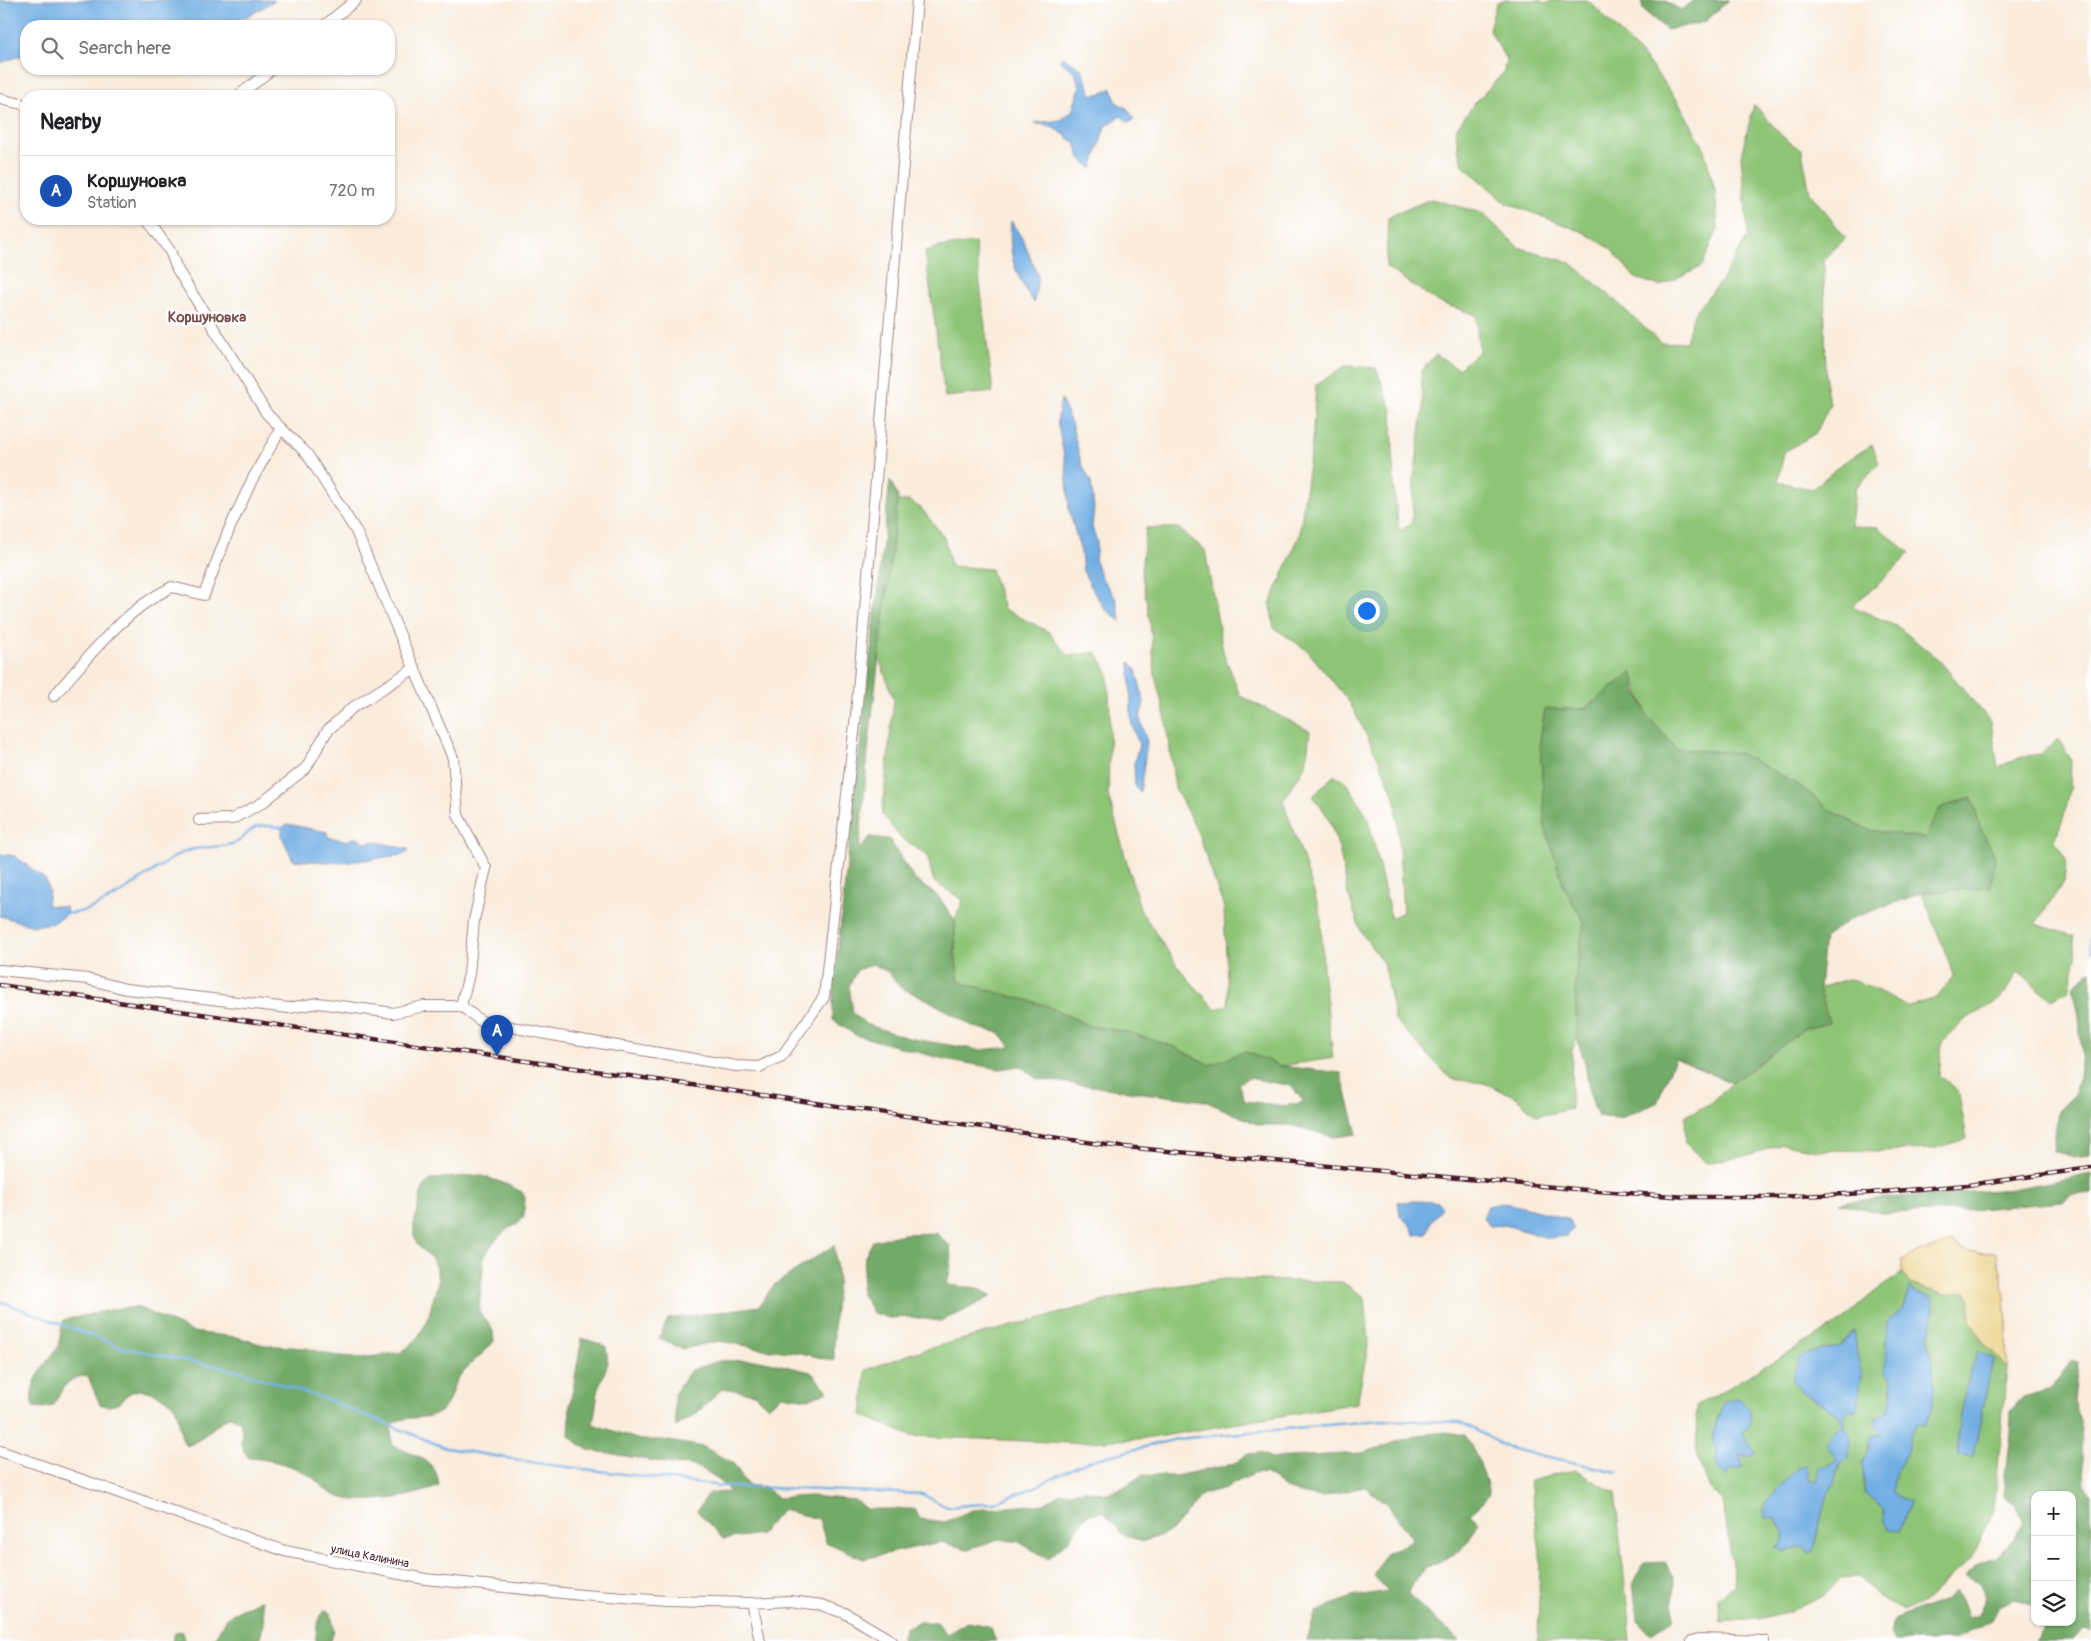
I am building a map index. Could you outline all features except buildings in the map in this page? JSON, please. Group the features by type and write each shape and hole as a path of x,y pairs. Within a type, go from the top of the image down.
{"street":[{"path":"331,20 356,0"},
{"path":"0,970 87,979 126,989 290,1008 318,1003 393,1013 424,1006 462,1006 481,1021 561,1037 736,1066 759,1068 782,1056 824,997 856,715 917,0"},
{"path":"246,90 264,75"},
{"path":"0,99 20,104"},
{"path":"151,225 170,251 177,268 267,414 307,454 356,530 453,758 458,815 486,868 474,920 469,974 462,1006"},
{"path":"54,696 106,637 154,596 172,587 204,595 228,532 252,480 282,428"},
{"path":"199,820 232,819 262,804 306,768 327,731 352,708 415,668"},
{"name":"улица Калинина","path":"0,1451 285,1551 425,1579 582,1595 666,1601 752,1603 790,1601 822,1605 846,1613 892,1641"},
{"path":"752,1603 760,1641"},
{"path":"1695,1640 1764,1641"}],"green space":[{"path":"1505,0 1541,0 1545,4 1553,0 1588,0 1644,57 1678,101 1703,146 1715,190 1718,229 1702,266 1660,286 1635,278 1610,248 1583,232 1506,203 1463,165 1458,149 1456,129 1474,104 1504,72 1506,59 1489,29 1496,4"},
{"path":"1641,0 1664,0 1681,10 1693,0 1729,0 1705,22 1667,30 1643,10"},
{"path":"1754,104 1782,136 1802,151 1810,193 1846,238 1824,259 1826,387 1830,404 1816,433 1784,452 1778,482 1813,489 1840,465 1872,445 1879,463 1855,489 1851,526 1878,527 1910,553 1884,579 1852,606 1898,627 1939,660 1991,722 1998,767 2022,757 2040,754 2058,739 2071,759 2070,790 2064,816 2055,840 2066,860 2064,882 2035,924 2074,936 2076,957 2069,990 2051,999 2018,972 2001,999 1966,1019 1942,1042 1939,1076 1958,1090 1967,1139 1932,1149 1881,1151 1818,1150 1783,1144 1745,1156 1706,1163 1686,1144 1685,1116 1711,1103 1732,1083 1804,1029 1829,1023 1819,988 1848,979 1866,985 1908,1006 1937,998 1954,975 1922,893 1990,887 1995,856 1980,827 1971,797 1940,808 1925,838 1869,830 1831,811 1799,785 1740,753 1677,749 1648,717 1632,673 1584,709 1545,709 1540,740 1545,821 1564,887 1584,922 1575,975 1577,1039 1572,1050 1571,1109 1537,1116 1516,1097 1484,1083 1451,1079 1395,1020 1383,963 1361,932 1348,894 1339,848 1328,817 1313,796 1334,775 1348,784 1368,818 1391,918 1403,912 1396,800 1378,758 1350,703 1307,650 1274,628 1270,604 1299,537 1312,441 1316,385 1345,366 1376,368 1392,410 1394,492 1399,531 1412,524 1414,478 1423,411 1421,371 1436,354 1458,369 1479,352 1476,315 1438,302 1386,267 1388,217 1431,199 1482,213 1518,247 1571,263 1661,343 1686,342 1694,313 1721,281 1748,236 1741,156"},
{"path":"975,243 993,392 945,397 925,251 940,247"},
{"path":"890,480 898,497 869,741 859,850 870,837 889,839 915,880 939,897 955,920 955,953 959,982 1045,1005 1090,1026 1127,1032 1172,1046 1210,1065 1245,1051 1281,1066 1341,1073 1357,1134 1334,1137 1290,1125 1259,1125 1205,1101 1037,1079 1020,1066 1000,1069 943,1059 855,1035 833,1020 833,996","holes":["873,964 888,972 901,988 928,1000 974,1027 1000,1033 1011,1047 979,1050 908,1038 866,1024 853,1013 849,986 857,970","1249,1078 1291,1086 1304,1102 1285,1106 1245,1101 1238,1083"]},
{"path":"897,501 909,501 921,508 944,537 951,566 991,569 1004,609 1049,632 1069,656 1096,652 1108,673 1110,713 1108,795 1140,909 1178,967 1215,1009 1228,1005 1224,908 1198,833 1175,788 1166,721 1155,675 1150,622 1141,570 1146,528 1178,528 1205,550 1223,651 1240,696 1310,731 1306,765 1283,801 1321,915 1323,969 1333,1058 1281,1066 1245,1052 1210,1065 1172,1046 1127,1032 1090,1026 1045,1005 959,982 955,953 955,920 963,900 934,882 927,855 900,837 882,814 894,700 879,658"},
{"path":"1632,672 1636,689 1648,717 1677,749 1740,753 1799,785 1831,811 1869,830 1925,838 1940,808 1972,797 1980,827 1995,856 1991,887 1922,893 1850,919 1824,938 1819,988 1829,1023 1804,1029 1732,1083 1675,1058 1657,1103 1621,1118 1598,1117 1589,1092 1585,1063 1577,1039 1575,980 1584,922 1564,887 1545,827 1540,740 1545,709 1584,709"},
{"path":"2091,971 2091,1155 2074,1157 2053,1151 2058,1111 2076,1093 2082,1056 2079,1017 2073,986"},
{"path":"2091,1174 2091,1193 2070,1195 2064,1202 1939,1212 1881,1213 1839,1203 2012,1189"},
{"path":"480,1175 522,1192 525,1198 524,1216 518,1224 509,1228 494,1241 484,1258 479,1307 482,1317 489,1323 493,1331 494,1341 461,1374 448,1402 442,1410 426,1417 408,1418 391,1425 392,1444 429,1463 434,1469 439,1486 401,1497 372,1500 345,1499 334,1495 298,1469 275,1462 249,1458 241,1443 242,1431 240,1421 231,1416 192,1444 186,1446 181,1436 176,1409 167,1400 156,1394 140,1390 131,1392 119,1404 100,1405 88,1376 75,1378 66,1385 53,1406 33,1407 32,1394 35,1382 44,1365 58,1347 64,1320 114,1309 137,1307 193,1332 237,1337 264,1345 306,1348 332,1355 363,1358 402,1352 416,1340 427,1322 438,1281 432,1259 417,1245 414,1235 414,1223 421,1193 425,1185 432,1179"},
{"path":"936,1233 950,1246 951,1264 947,1285 978,1288 992,1296 940,1321 911,1317 889,1318 873,1313 861,1293 865,1256 873,1241 903,1234"},
{"path":"834,1245 838,1282 834,1318 834,1361 801,1353 763,1349 719,1341 683,1349 659,1338 668,1319 759,1306 774,1285"},
{"path":"1902,1273 1910,1284 1944,1294 1966,1291 1971,1299 1970,1320 1984,1343 2007,1367 1994,1511 1970,1559 1920,1605 1903,1612 1882,1600 1859,1577 1841,1578 1825,1595 1791,1611 1758,1619 1722,1622 1717,1598 1735,1586 1723,1501 1709,1486 1697,1459 1696,1406 1839,1323 1873,1293","holes":["1910,1287 1934,1311 1929,1340 1934,1387 1925,1425 1917,1424 1909,1437 1903,1460 1894,1475 1892,1494 1884,1522 1885,1508 1865,1493 1862,1463 1882,1433 1876,1418 1889,1411 1893,1380 1885,1371 1888,1354 1885,1340 1902,1310","1855,1329 1855,1349 1859,1361 1851,1409 1845,1415 1843,1428 1850,1433 1836,1480 1827,1493 1813,1551 1802,1547 1785,1551 1776,1547 1782,1544 1784,1530 1776,1518 1809,1481 1818,1482 1830,1466 1838,1460 1829,1436 1841,1424 1839,1415 1802,1392 1822,1349 1841,1346","1978,1352 1993,1359 1973,1456 1959,1455 1958,1431 1960,1417","1748,1406 1751,1414 1749,1427 1743,1430 1744,1439 1739,1467 1731,1470 1716,1460 1717,1448"]},
{"path":"1224,1279 1342,1282 1365,1297 1369,1342 1357,1403 1151,1438 1070,1443 911,1436 862,1415 866,1370 916,1352 1145,1290"},
{"path":"582,1338 606,1346 608,1363 599,1386 593,1424 640,1440 663,1440 704,1447 734,1464 747,1485 765,1487 778,1498 810,1496 855,1500 866,1509 915,1509 920,1519 945,1522 972,1510 1044,1504 1060,1493 1085,1490 1107,1494 1124,1487 1142,1475 1175,1476 1234,1464 1246,1454 1260,1453 1272,1458 1362,1453 1418,1435 1446,1432 1465,1435 1480,1463 1489,1494 1470,1513 1479,1522 1462,1549 1424,1570 1409,1593 1422,1608 1460,1641 1307,1641 1316,1612 1351,1597 1388,1591 1374,1576 1385,1553 1413,1541 1388,1505 1365,1487 1319,1497 1288,1490 1265,1473 1253,1474 1225,1488 1203,1494 1170,1532 1142,1542 1121,1533 1104,1512 1088,1514 1067,1542 1048,1559 1019,1542 999,1539 968,1549 940,1542 863,1559 826,1542 819,1519 782,1510 761,1534 723,1539 697,1511 709,1493 730,1492 708,1472 693,1466 588,1450 569,1436 570,1405"},
{"path":"760,1360 811,1372 828,1391 808,1399 782,1395 768,1407 754,1394 723,1388 696,1414 676,1427 674,1394 691,1370 719,1361"},
{"path":"2071,1360 2078,1362 2074,1402 2081,1429 2085,1484 2091,1494 2091,1632 2083,1630 2072,1641 2034,1641 2045,1626 2076,1626 2076,1491 2031,1491 2031,1606 2013,1599 1999,1606 1992,1620 1954,1639 1895,1641 1891,1633 1894,1620 1944,1600 1955,1591 1962,1600 1969,1618 1978,1615 1986,1597 1980,1584 1964,1576 1976,1565 1997,1557 2015,1539 2023,1521 2015,1505 2003,1496 2011,1410 2023,1397 2051,1389"},
{"path":"1575,1470 1615,1493 1631,1641 1538,1641 1540,1552 1530,1481"},
{"path":"1665,1562 1674,1576 1673,1620 1650,1633 1637,1619 1633,1582 1644,1563"},
{"path":"262,1600 264,1618 260,1641 214,1641 225,1619 238,1610"},
{"path":"326,1610 331,1613 334,1629 331,1641 316,1641 318,1620"},
{"path":"919,1622 937,1622 947,1634 967,1622 989,1626 996,1641 906,1641 901,1639 905,1628"},
{"path":"183,1632 184,1641 172,1641 175,1633"}],"sand":[{"path":"1952,1242 1968,1252 1996,1253 2000,1267 2006,1310 2007,1367 1984,1343 1970,1320 1971,1299 1966,1291 1944,1294 1910,1284 1902,1273 1902,1260 1919,1252"}],"water":[{"path":"0,0 275,0 239,20 20,20 20,56 0,63"},
{"path":"1063,57 1081,68 1092,95 1103,93 1112,88 1116,102 1128,109 1134,119 1129,123 1121,116 1105,127 1092,169 1080,158 1075,143 1065,135 1050,126 1033,123 1061,120 1072,111 1080,87 1074,71 1059,61"},
{"path":"1011,221 1023,240 1038,276 1034,303 1014,265 1010,233"},
{"path":"1061,399 1072,426 1081,462 1091,482 1094,508 1092,527 1097,542 1095,561 1103,580 1116,599 1121,621 1106,610 1083,571 1081,552 1069,510 1066,465 1057,421"},
{"path":"1130,662 1136,670 1144,702 1140,718 1147,742 1140,793 1135,788 1134,763 1139,745 1131,722"},
{"path":"287,824 327,832 328,837 348,841 352,838 360,838 361,841 368,843 373,841 408,849 409,852 402,855 342,863 293,860 282,837 282,828"},
{"path":"0,854 15,856 46,880 49,892 47,905 66,907 67,913 54,923 33,926 0,916"},
{"path":"1398,1202 1439,1202 1442,1209 1431,1221 1427,1234 1414,1235 1412,1228 1400,1215"},
{"path":"1502,1203 1567,1218 1574,1229 1567,1236 1548,1238 1505,1225 1490,1226 1483,1218 1488,1206"},
{"path":"1910,1287 1914,1292 1933,1298 1934,1311 1929,1340 1934,1387 1932,1409 1925,1425 1917,1424 1914,1429 1894,1480 1892,1494 1909,1502 1899,1531 1889,1530 1884,1522 1885,1508 1865,1493 1862,1463 1868,1453 1870,1436 1882,1433 1876,1426 1876,1418 1889,1411 1893,1380 1885,1371 1887,1322 1902,1310"},
{"path":"1855,1329 1855,1349 1862,1375 1857,1410 1851,1409 1845,1415 1843,1427 1850,1433 1849,1458 1839,1466 1836,1480 1827,1493 1813,1551 1808,1553 1802,1547 1785,1551 1775,1548 1782,1544 1784,1530 1776,1518 1766,1517 1765,1505 1797,1468 1807,1466 1809,1480 1818,1482 1819,1467 1830,1466 1838,1460 1826,1444 1829,1436 1841,1424 1839,1415 1802,1392 1792,1380 1799,1358 1822,1349 1841,1346"},
{"path":"1978,1351 1993,1359 1973,1456 1959,1455 1958,1430 1960,1416"},
{"path":"1738,1398 1750,1410 1749,1427 1743,1431 1755,1453 1749,1456 1740,1455 1743,1467 1731,1470 1726,1477 1717,1465 1714,1432 1724,1401"}],"waterway":[{"path":"65,913 78,912 107,901 183,852 235,843 241,840 253,828 259,826 282,828"},
{"path":"2091,929 2091,952"},
{"path":"0,1301 124,1348 240,1371 328,1400 446,1448 543,1464 720,1486 922,1494 947,1507 993,1503 1035,1487 1088,1461 1177,1439 1381,1420 1461,1422 1508,1448 1617,1472"}],"railway":[{"path":"0,985 1114,1146 1597,1191 1688,1197 1774,1197 1870,1193 1968,1185 2091,1168"}],"place":[{"name":"Коршуновка","path":"497,1056"}],"district":[{"name":"Коршуновка","path":"207,317"}]}
